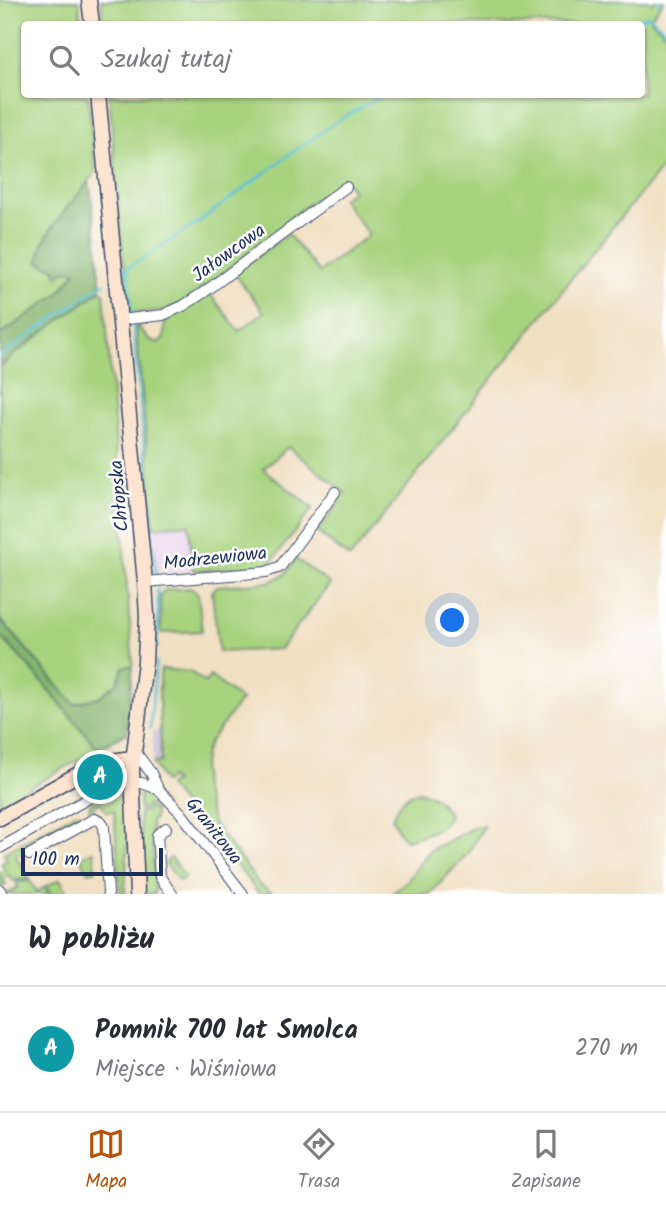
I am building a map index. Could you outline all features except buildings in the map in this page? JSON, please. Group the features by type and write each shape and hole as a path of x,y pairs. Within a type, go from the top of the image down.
{"street":[{"path":"89,0 92,21"},
{"name":"Chłopska","path":"98,98 145,582 145,662 133,754 132,783 137,894"},
{"name":"Jałowcowa","path":"120,320 163,316 183,306 346,187"},
{"name":"Modrzewiowa","path":"145,582 266,572 280,566 335,492"},
{"path":"0,818 89,768 133,754"},
{"name":"Granitowa","path":"133,754 144,762 158,789 181,813 243,894"},
{"path":"132,783 142,783 158,789"},
{"path":"0,849 85,800 90,821"},
{"path":"29,856 98,819 104,827 108,894"},
{"path":"166,828 157,835 160,877 172,894"}],"shaded area":[{"path":"189,524 193,571 165,573 157,567 154,527"},
{"path":"153,731 161,731 161,763 153,763"}],"green space":[{"path":"0,0 79,0 81,21 21,21 21,98 88,98 96,172 53,228 41,251 39,262 56,269 58,276 66,270 76,271 58,294 0,335"},
{"path":"101,0 649,0 652,3 654,0 664,0 650,19 666,34 666,163 350,558 317,532 346,493 288,447 263,469 313,508 272,561 265,565 193,571 189,524 154,527 136,327 138,326 149,340 158,343 164,338 165,318 207,293 239,331 264,312 234,273 288,234 319,272 369,235 342,199 353,190 344,180 316,198 290,218 275,234 185,301 167,310 133,313 128,310 109,98 645,98 645,21 103,21"},
{"path":"89,181 101,290 0,367 0,335 58,294 76,272 66,271 58,276 55,269 39,262 45,240 51,230"},
{"path":"101,290 104,292 133,666 124,666 117,683 99,697 74,704 0,619 0,367"},
{"path":"296,559 330,584 280,649 219,652 212,592 217,586 270,582 284,575"},
{"path":"192,588 198,594 202,631 161,633 160,596 165,590"},
{"path":"0,619 74,704 99,697 117,683 124,666 133,666 127,733 98,749 0,635"},
{"path":"0,635 98,749 0,804"},
{"path":"161,669 191,672 205,683 210,676 241,700 210,741 205,752 203,789 213,823 260,885 273,894 259,894 214,837 210,839 168,786 174,782 171,778 164,782 153,763 161,762"},
{"path":"144,789 164,805 151,805 139,810 139,795"},
{"path":"419,791 437,800 449,815 437,829 406,840 399,833 392,818 402,800"},
{"path":"112,793 121,797 127,808 125,894 120,893 114,811 106,812 101,802 93,806 96,813 89,809 90,803"},
{"path":"152,808 155,816 151,821 155,894 144,894 139,813"},
{"path":"75,813 81,813 83,817 80,822 76,816 21,847 23,851 16,856 29,879 12,880 9,875 3,879 6,885 3,887 0,873 5,870 1,863 7,860 4,853"},
{"path":"484,826 468,853 430,894 392,894 407,881 429,851 474,827"},
{"path":"92,851 95,871 89,872 80,858"},
{"path":"171,858 185,877 179,881 167,865 166,862"},
{"path":"60,879 69,894 52,894 47,886"},
{"path":"30,881 37,892 45,887 49,894 7,894 18,887 16,882"}],"waterway":[{"path":"658,4 660,0"},
{"path":"636,21 649,15 666,31"},
{"path":"123,271 196,224 340,119 379,98"},
{"path":"128,270 132,312"},
{"path":"0,356 105,283"},
{"path":"133,325 156,575"},
{"path":"157,589 157,648"},
{"path":"150,729 156,661"}],"place":[{"name":"Pomnik 700 lat Smolca","path":"100,777"}]}
